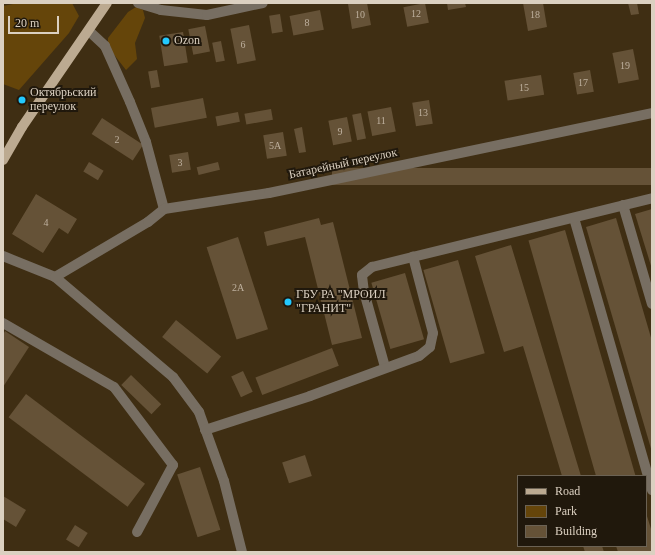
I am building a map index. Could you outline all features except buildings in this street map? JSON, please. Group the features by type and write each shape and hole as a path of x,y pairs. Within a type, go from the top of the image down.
{"main road":[{"path":"3,160 22,126 107,3"}],"street":[{"path":"138,3 161,10 207,15 263,3"},
{"path":"55,277 148,222 164,209 146,142 130,102 105,46 89,31"},
{"name":"Батарейный переулок","path":"164,209 269,193 652,113"},
{"path":"385,367 364,292 362,275 372,267 652,198"},
{"path":"623,205 652,304"},
{"path":"574,218 652,490"},
{"path":"3,256 55,277 173,377 199,412 224,481 242,552"},
{"path":"205,430 310,396 385,367 419,356 430,347 433,333 412,257"},
{"path":"3,323 114,387 173,465 137,532"}],"green space":[{"path":"18,3 72,3 79,16 69,33 19,90 3,84 3,6"},
{"path":"136,7 143,10 145,18 135,43 137,59 126,70 108,47 108,38 128,12"}],"place":[{"name":"Ozon","path":"166,41"},
{"name":"Октябрьский переулок","path":"22,100"},
{"name":"ГБУ РА \"МРОИЛ \"ГРАНИТ\"","path":"288,302"}]}
